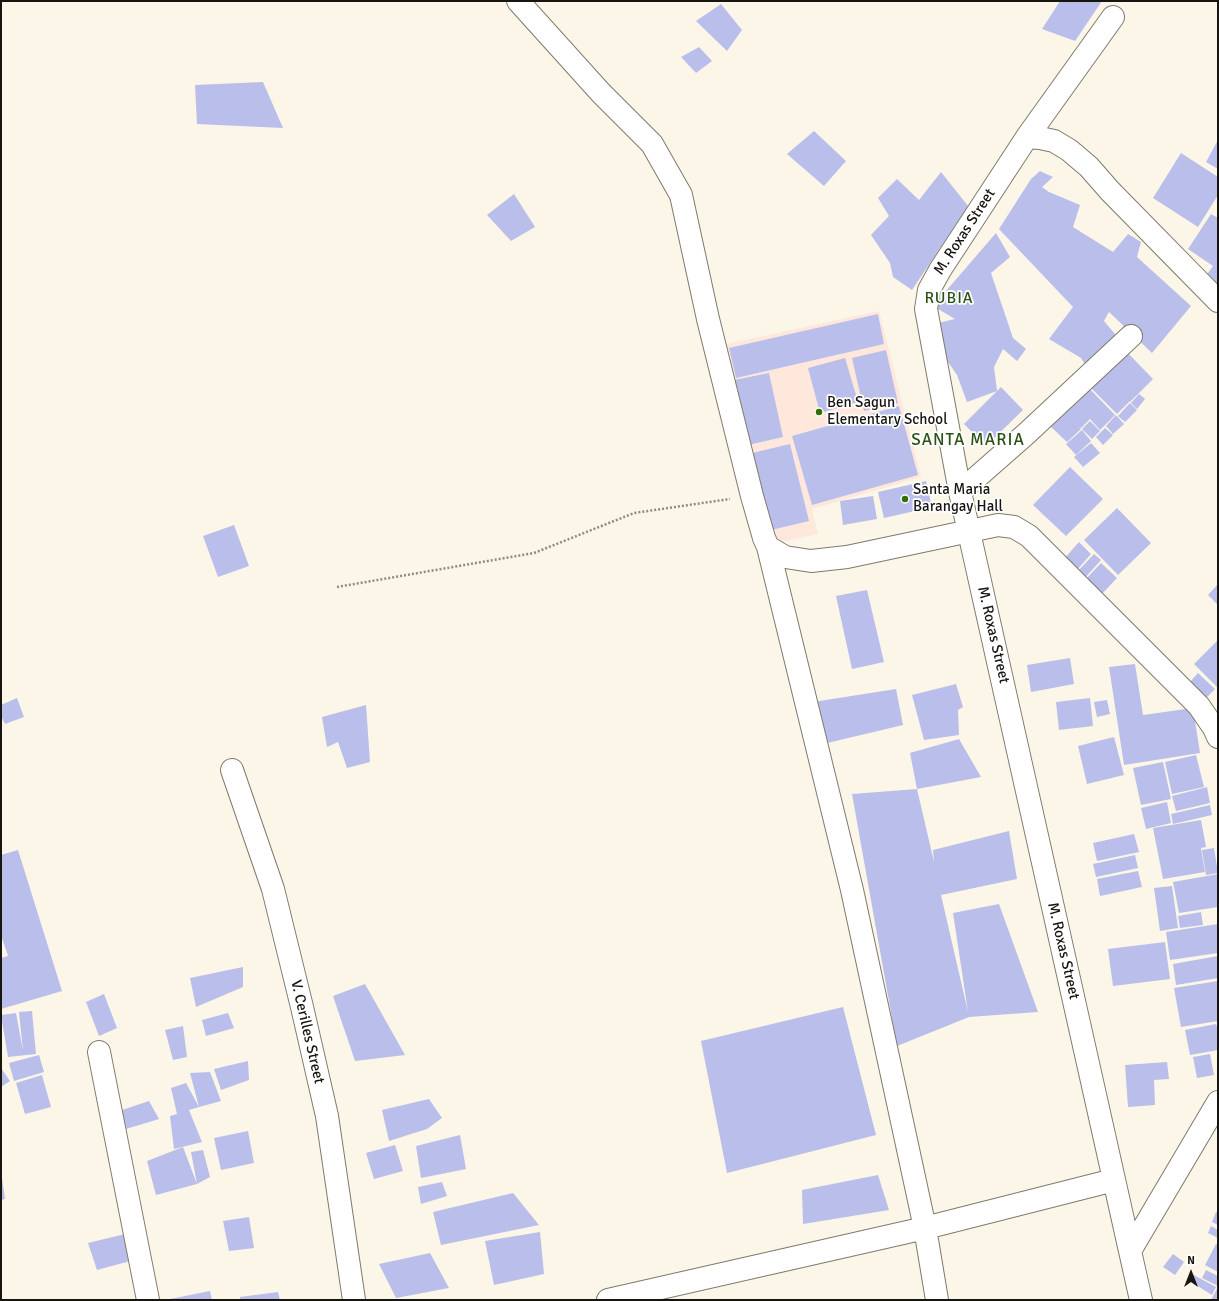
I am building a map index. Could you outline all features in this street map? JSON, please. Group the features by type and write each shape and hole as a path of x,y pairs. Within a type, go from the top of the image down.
{"street":[{"path":"518,1 601,93 652,144 681,195 708,319 752,496 768,547 852,890 925,1228 937,1300"},
{"name":"M. Roxas Street","path":"1113,17 1027,137 940,270 930,290 926,309 960,492 1141,1300"},
{"path":"1027,137 1054,141 1069,150 1089,167 1110,191 1218,301"},
{"path":"960,492 1026,434 1131,336"},
{"path":"768,547 785,557 811,561 847,558 998,525 1014,527 1029,536 1199,706 1214,728 1218,738"},
{"name":"V. Cerilles Street","path":"232,770 273,889 306,1022 327,1116 354,1300"},
{"path":"99,1052 148,1300"},
{"path":"1130,1251 1218,1102"},
{"path":"608,1300 925,1228 1114,1180"}],"path":[{"path":"337,587 534,553 634,513 752,496"}],"shaded area":[{"name":"Ben Sagun Elementary School","path":"879,311 921,477 812,509 818,534 768,545 718,346"}],"building":[{"path":"1060,1 1102,1 1075,41 1042,29"},
{"path":"721,4 742,30 727,51 696,21"},
{"path":"699,47 712,61 696,73 681,57"},
{"path":"263,82 283,128 197,124 195,85"},
{"path":"814,131 846,161 824,186 787,154"},
{"path":"1218,140 1218,169 1206,162"},
{"path":"1181,153 1218,177 1218,195 1198,227 1153,198"},
{"path":"1040,171 1053,177 1042,187 1049,192 1080,205 1073,227 1113,252 1128,234 1141,242 1137,257 1191,306 1152,353 1109,312 1104,321 1121,341 1087,367 1081,358 1049,339 1073,307 999,229 1031,179"},
{"path":"941,172 968,206 912,290 893,277 890,263 871,235 889,216 878,198 897,179 919,200"},
{"path":"514,194 535,227 511,241 487,215"},
{"path":"1211,214 1218,218 1218,285 1205,277 1213,266 1188,249"},
{"path":"996,233 1010,257 991,273 1013,338 1026,349 1017,361 1003,349 994,367 997,391 967,402 957,375 948,362 938,323 955,319 933,306"},
{"path":"878,314 884,344 736,378 729,348"},
{"path":"886,350 898,403 864,411 852,358"},
{"path":"1125,350 1153,379 1130,402 1128,401 1129,402 1117,414 1089,386"},
{"path":"845,358 858,402 820,413 808,368"},
{"path":"769,373 783,437 748,445 734,380"},
{"path":"1087,386 1115,415 1100,430 1090,419 1081,428 1079,427 1081,429 1067,442 1048,424"},
{"path":"1001,387 1023,410 986,446 964,424"},
{"path":"1139,394 1145,399 1137,409 1131,403"},
{"path":"1130,403 1137,410 1125,422 1118,416"},
{"path":"899,406 918,475 812,505 792,436"},
{"path":"1116,415 1124,424 1113,434 1106,426"},
{"path":"1090,421 1100,431 1092,439 1082,429"},
{"path":"1105,428 1113,435 1103,445 1096,437"},
{"path":"1082,430 1091,441 1076,455 1066,444"},
{"path":"1091,443 1100,453 1083,467 1074,457"},
{"path":"790,444 809,521 767,531 748,454"},
{"path":"1070,467 1103,499 1066,536 1033,505"},
{"name":"Santa Maria Barangay Hall","path":"926,481 932,507 884,518 878,492"},
{"path":"873,496 877,519 843,525 840,501"},
{"path":"1117,508 1151,543 1118,575 1084,540"},
{"path":"234,525 249,566 218,577 203,536"},
{"path":"1079,542 1091,554 1076,571 1063,560"},
{"path":"1094,554 1101,560 1084,579 1077,572"},
{"path":"1101,563 1117,578 1101,595 1085,580"},
{"path":"1218,584 1218,605 1208,595"},
{"path":"867,590 884,662 852,669 836,596"},
{"path":"1218,640 1218,688 1194,664"},
{"path":"1070,658 1074,684 1031,692 1027,665"},
{"path":"1135,664 1143,715 1193,708 1200,753 1124,765 1109,667"},
{"path":"1198,673 1215,689 1206,698 1190,682"},
{"path":"956,684 963,707 958,710 959,735 924,740 912,695"},
{"path":"896,689 903,725 823,744 813,702"},
{"path":"17,698 24,717 5,724 1,716 1,705"},
{"path":"1090,698 1093,726 1059,730 1056,702"},
{"path":"1107,700 1110,714 1097,717 1094,702"},
{"path":"366,705 370,762 347,768 338,742 327,747 322,717"},
{"path":"1114,737 1124,775 1087,784 1078,746"},
{"path":"959,739 981,777 917,789 910,753"},
{"path":"1196,755 1204,787 1172,794 1165,762"},
{"path":"1163,762 1171,799 1141,805 1133,768"},
{"path":"1207,787 1210,803 1176,811 1172,796"},
{"path":"917,789 934,862 933,850 1009,831 1017,879 941,895 968,1012 953,913 999,904 1038,1012 969,1017 897,1046 852,794"},
{"path":"1167,802 1171,823 1146,829 1141,808"},
{"path":"1210,805 1212,815 1173,824 1171,814"},
{"path":"1201,820 1206,847 1201,848 1205,872 1163,879 1153,828"},
{"path":"1134,834 1139,852 1097,861 1093,843"},
{"path":"1214,848 1218,873 1206,875 1202,850"},
{"path":"18,850 62,991 1,1009 1,958 8,956 1,935 1,855"},
{"path":"1135,855 1138,868 1096,877 1093,864"},
{"path":"1138,871 1142,887 1100,896 1097,879"},
{"path":"1218,874 1218,907 1179,913 1173,882"},
{"path":"1172,886 1178,928 1160,931 1154,888"},
{"path":"1201,912 1203,925 1180,928 1178,916"},
{"path":"1218,924 1218,953 1170,960 1166,932"},
{"path":"1165,942 1170,979 1113,986 1108,949"},
{"path":"1218,956 1218,978 1176,985 1173,964"},
{"path":"243,967 243,987 196,1007 190,978"},
{"path":"1218,981 1218,1021 1181,1027 1174,988"},
{"path":"365,984 405,1055 355,1061 333,996"},
{"path":"104,994 117,1028 99,1036 86,1002"},
{"path":"843,1007 876,1135 727,1173 701,1041"},
{"path":"32,1011 36,1054 8,1057 1,1015 16,1013 23,1051 19,1012"},
{"path":"228,1013 234,1028 206,1036 202,1020"},
{"path":"1216,1024 1218,1031 1218,1050 1190,1055 1185,1030"},
{"path":"183,1026 187,1057 173,1060 165,1030"},
{"path":"1210,1054 1214,1075 1197,1078 1193,1057"},
{"path":"39,1055 44,1072 14,1081 9,1063"},
{"path":"248,1061 249,1080 221,1090 214,1069"},
{"path":"1167,1062 1169,1079 1154,1080 1155,1105 1128,1107 1125,1065"},
{"path":"1,1068 10,1081 1,1087"},
{"path":"210,1072 221,1101 199,1107 190,1073"},
{"path":"42,1075 51,1107 25,1114 16,1083"},
{"path":"186,1083 199,1107 189,1110 202,1142 174,1149 170,1116 177,1114 171,1088"},
{"path":"429,1099 442,1118 427,1129 389,1141 382,1110"},
{"path":"149,1101 159,1119 126,1129 122,1110"},
{"path":"248,1131 254,1163 221,1170 214,1138"},
{"path":"460,1135 466,1169 421,1178 416,1146"},
{"path":"395,1145 403,1171 374,1179 366,1153"},
{"path":"183,1147 197,1184 156,1195 147,1161"},
{"path":"203,1150 210,1177 197,1184 191,1152"},
{"path":"878,1175 889,1210 803,1224 802,1190"},
{"path":"1,1178 5,1199 1,1200"},
{"path":"442,1182 447,1196 421,1204 418,1187"},
{"path":"513,1193 539,1225 441,1245 433,1212"},
{"path":"1216,1212 1218,1213 1218,1225 1212,1222"},
{"path":"249,1217 254,1248 229,1251 223,1221"},
{"path":"1211,1226 1218,1230 1218,1238 1208,1233"},
{"path":"540,1232 544,1274 494,1285 485,1241"},
{"path":"125,1234 134,1260 97,1270 88,1243"},
{"path":"1216,1244 1218,1245 1218,1272 1205,1265"},
{"path":"430,1253 449,1288 396,1298 379,1264"},
{"path":"1173,1254 1184,1262 1175,1275 1163,1267"},
{"path":"1206,1270 1218,1276 1218,1286 1202,1278"},
{"path":"1192,1274 1216,1287 1212,1295 1188,1280"},
{"path":"1218,1287 1218,1300 1211,1300"},
{"path":"210,1291 212,1300 170,1300 170,1299"},
{"path":"278,1292 280,1300 240,1300 240,1297"}],"place":[{"name":"Ben Sagun Elementary School","path":"819,412"},
{"name":"Santa Maria Barangay Hall","path":"905,499"}],"district":[{"name":"RUBIA","path":"949,299"},
{"name":"SANTA MARIA","path":"968,441"}]}
